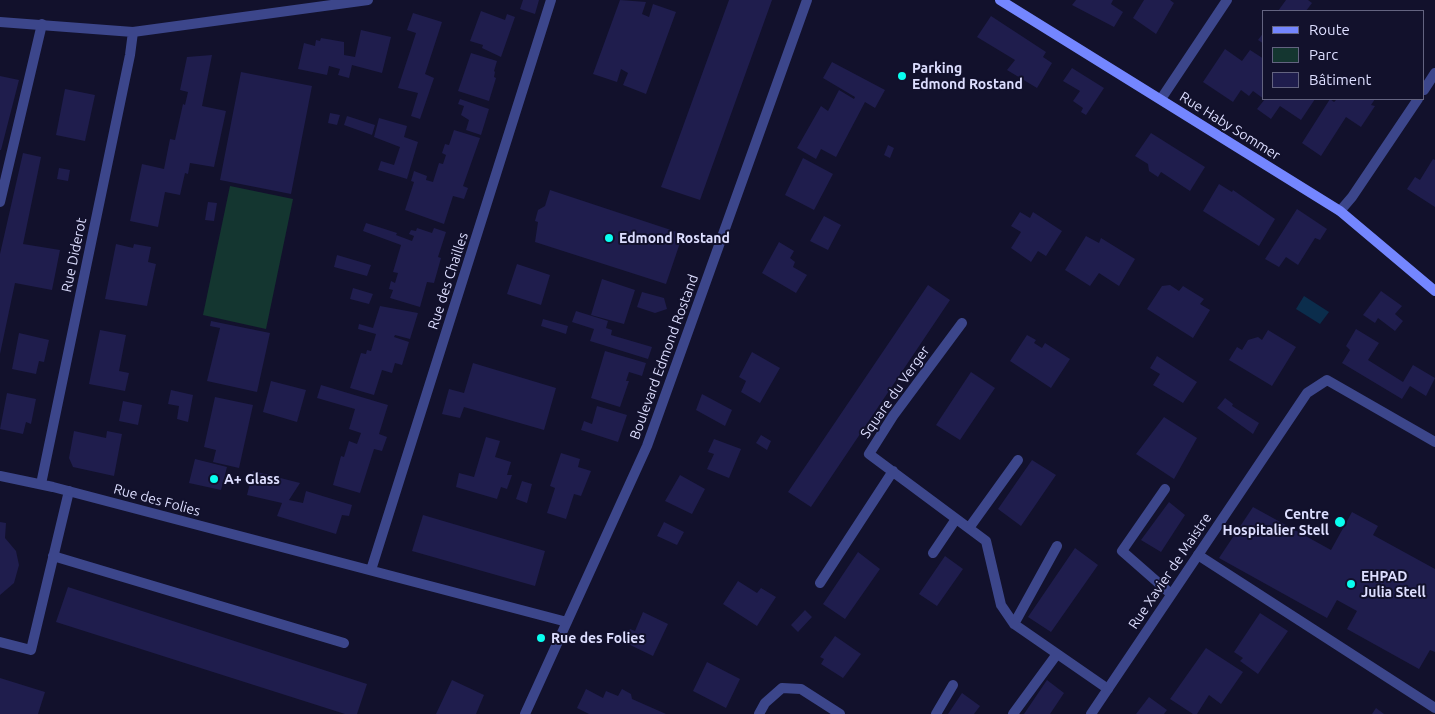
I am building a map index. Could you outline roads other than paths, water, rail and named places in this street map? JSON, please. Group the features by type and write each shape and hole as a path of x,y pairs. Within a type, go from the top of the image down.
{"street":[{"path":"0,22 133,32 368,0"},
{"name":"Rue des Chailles","path":"371,570 551,0"},
{"name":"Boulevard Edmond Rostand","path":"525,714 647,446 807,0"},
{"name":"Rue Haby Sommer","path":"1000,0 1340,211 1435,291"},
{"path":"1161,99 1227,0"},
{"path":"0,202 42,24"},
{"name":"Rue Diderot","path":"41,484 130,55 133,32"},
{"path":"1425,88 1435,73"},
{"path":"1340,211 1352,197 1417,100"},
{"name":"Square du Verger","path":"962,323 893,416 869,454 986,541 1001,605 1014,624 1108,689"},
{"name":"Rue Xavier de Maistre","path":"1091,714 1307,394 1326,380 1435,442"},
{"path":"969,528 1018,460"},
{"path":"820,583 893,471"},
{"name":"Rue des Folies","path":"0,476 69,491 567,622"},
{"path":"1165,488 1122,551 1172,594"},
{"path":"0,642 31,650 69,491"},
{"path":"933,553 956,519"},
{"path":"1014,624 1058,546"},
{"path":"1198,554 1435,708"},
{"path":"53,556 344,643"},
{"path":"1013,714 1057,654"},
{"path":"936,714 953,685"},
{"path":"759,714 765,703 782,688 801,689 840,714"}],"water":[{"path":"1304,296 1329,312 1320,324 1296,309"}],"place":[{"name":"Parking Edmond Rostand","path":"902,76"},
{"name":"Edmond Rostand","path":"609,238"},
{"name":"A+ Glass","path":"214,479"},
{"name":"Centre Hospitalier Stell","path":"1340,522"},
{"name":"EHPAD Julia Stell","path":"1351,584"},
{"name":"Rue des Folies","path":"541,638"}]}
